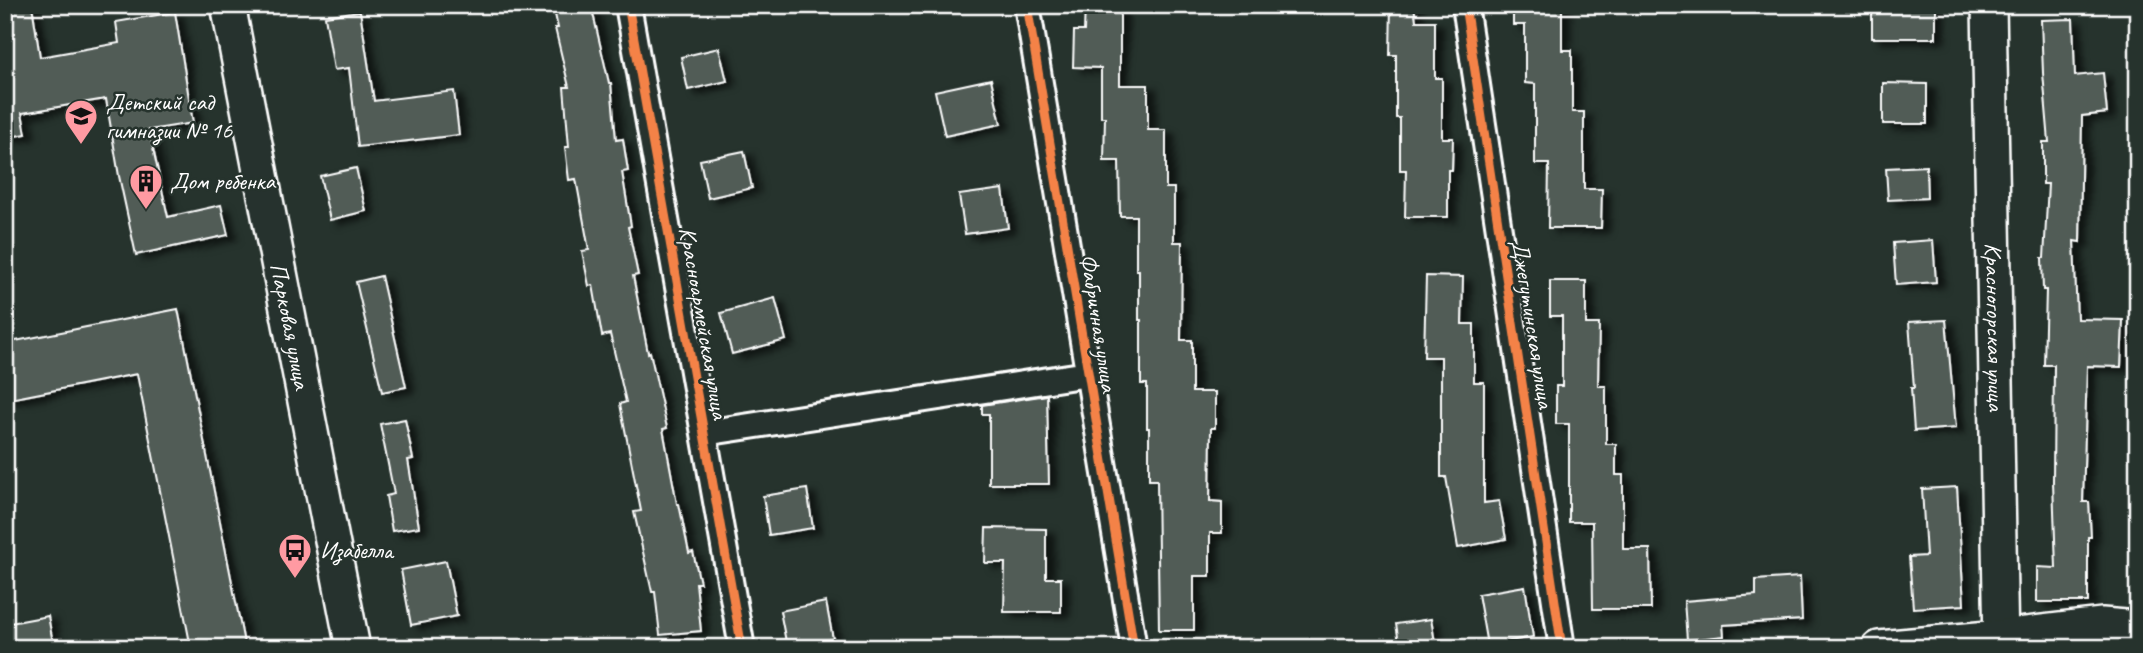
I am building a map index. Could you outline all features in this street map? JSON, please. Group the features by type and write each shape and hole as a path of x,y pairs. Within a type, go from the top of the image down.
{"street":[{"name":"Парковая улица","path":"229,5 353,648"},
{"name":"Красноармейская улица","path":"628,5 742,648"},
{"name":"Фабричная улица","path":"1027,5 1134,648"},
{"name":"Джегутинская улица","path":"1465,5 1562,648"},
{"name":"Красногорская улица","path":"1989,5 2000,643"},
{"path":"704,433 1088,374"},
{"path":"1879,648 2000,643 2102,625 2138,628"}],"building":[{"path":"5,5 32,5 40,57 119,43 116,22 175,12 193,123 149,130 168,217 221,205 228,235 136,255 106,99 22,113 26,134 5,138"},
{"path":"553,5 591,5 611,83 616,140 623,139 628,171 622,172 631,226 628,227 638,275 633,276 648,353 650,352 667,428 663,429 677,504 689,553 693,552 700,583 696,583 701,631 660,635 655,592 652,592 634,512 641,511 620,404 626,402 610,334 602,336 593,285 589,286 582,251 589,250 576,179 569,180 565,147 569,147 564,87 569,87 555,28 558,28"},
{"path":"1085,5 1120,5 1120,85 1148,85 1148,130 1166,130 1166,188 1174,188 1174,242 1182,242 1181,340 1192,340 1192,392 1215,392 1215,428 1211,428 1210,501 1222,502 1222,533 1210,533 1210,576 1194,576 1194,630 1159,630 1157,480 1149,480 1147,384 1141,384 1136,216 1120,216 1119,161 1104,161 1105,117 1101,117 1101,68 1073,67 1074,31 1084,31"},
{"path":"1391,5 1414,5 1416,21 1435,21 1435,78 1442,78 1442,138 1453,138 1452,170 1448,170 1448,217 1405,217 1406,170 1400,170 1400,118 1396,118 1396,55 1390,55"},
{"path":"1513,5 1562,5 1562,50 1572,50 1572,112 1584,112 1584,189 1602,189 1601,228 1548,228 1549,164 1535,164 1535,84 1525,83 1525,25 1513,25"},
{"path":"1872,5 1936,5 1936,38 1872,38"},
{"path":"360,11 374,101 454,91 459,135 358,147 349,68 334,70 325,16"},
{"path":"2073,19 2075,76 2103,73 2107,113 2082,116 2080,242 2074,241 2077,319 2123,320 2121,367 2087,366 2083,502 2089,502 2091,537 2088,537 2088,602 2037,602 2037,567 2056,568 2053,482 2054,365 2044,365 2046,290 2043,290 2042,258 2048,184 2043,184 2043,142 2049,142 2041,20"},
{"path":"719,48 727,81 688,90 681,57"},
{"path":"991,79 1001,124 945,136 935,91"},
{"path":"1883,83 1927,84 1927,124 1883,124"},
{"path":"744,151 752,188 708,198 700,160"},
{"path":"1926,166 1927,198 1888,200 1886,168"},
{"path":"356,168 366,211 330,220 320,176"},
{"path":"1003,189 1008,228 965,234 959,195"},
{"path":"1933,240 1936,282 1896,285 1893,243"},
{"path":"381,276 406,387 382,392 356,282"},
{"path":"1426,276 1463,277 1462,324 1474,324 1474,382 1484,382 1484,503 1499,501 1506,539 1458,548 1446,477 1441,477 1441,357 1424,357"},
{"path":"1550,281 1586,281 1586,324 1599,324 1598,386 1606,386 1606,444 1616,444 1616,475 1623,475 1623,549 1650,549 1651,609 1593,609 1592,522 1569,522 1569,424 1556,424 1556,386 1562,386 1562,316 1550,316"},
{"path":"775,298 786,340 732,354 721,313"},
{"path":"178,309 245,648 191,648 137,374 5,400 5,343"},
{"path":"1946,320 1956,428 1914,431 1909,322"},
{"path":"1047,395 1049,484 989,484 989,414 982,414 982,405"},
{"path":"405,419 413,459 408,460 419,527 392,531 386,496 394,494 380,424"},
{"path":"1957,487 1964,605 1913,608 1909,557 1926,556 1922,489"},
{"path":"807,489 813,528 769,535 763,496"},
{"path":"986,528 1046,529 1046,578 1061,578 1061,612 1004,612 1005,563 985,563"},
{"path":"446,561 457,616 411,625 401,570"},
{"path":"1800,577 1802,620 1723,625 1724,636 1687,640 1684,601 1756,595 1756,580"},
{"path":"1525,586 1533,637 1487,645 1478,594"},
{"path":"826,602 833,639 787,647 780,611"},
{"path":"48,616 54,648 5,648 5,624"},
{"path":"1431,619 1436,648 1400,648 1396,624"}],"cycle path":[{"path":"628,5 742,648"},
{"path":"1027,5 1134,648"},
{"path":"1465,5 1562,648"}],"place":[{"name":"Детский сад гимназии № 16","path":"81,146"},
{"name":"Дом ребенка","path":"146,211"},
{"name":"Изабелла","path":"295,580"}]}
